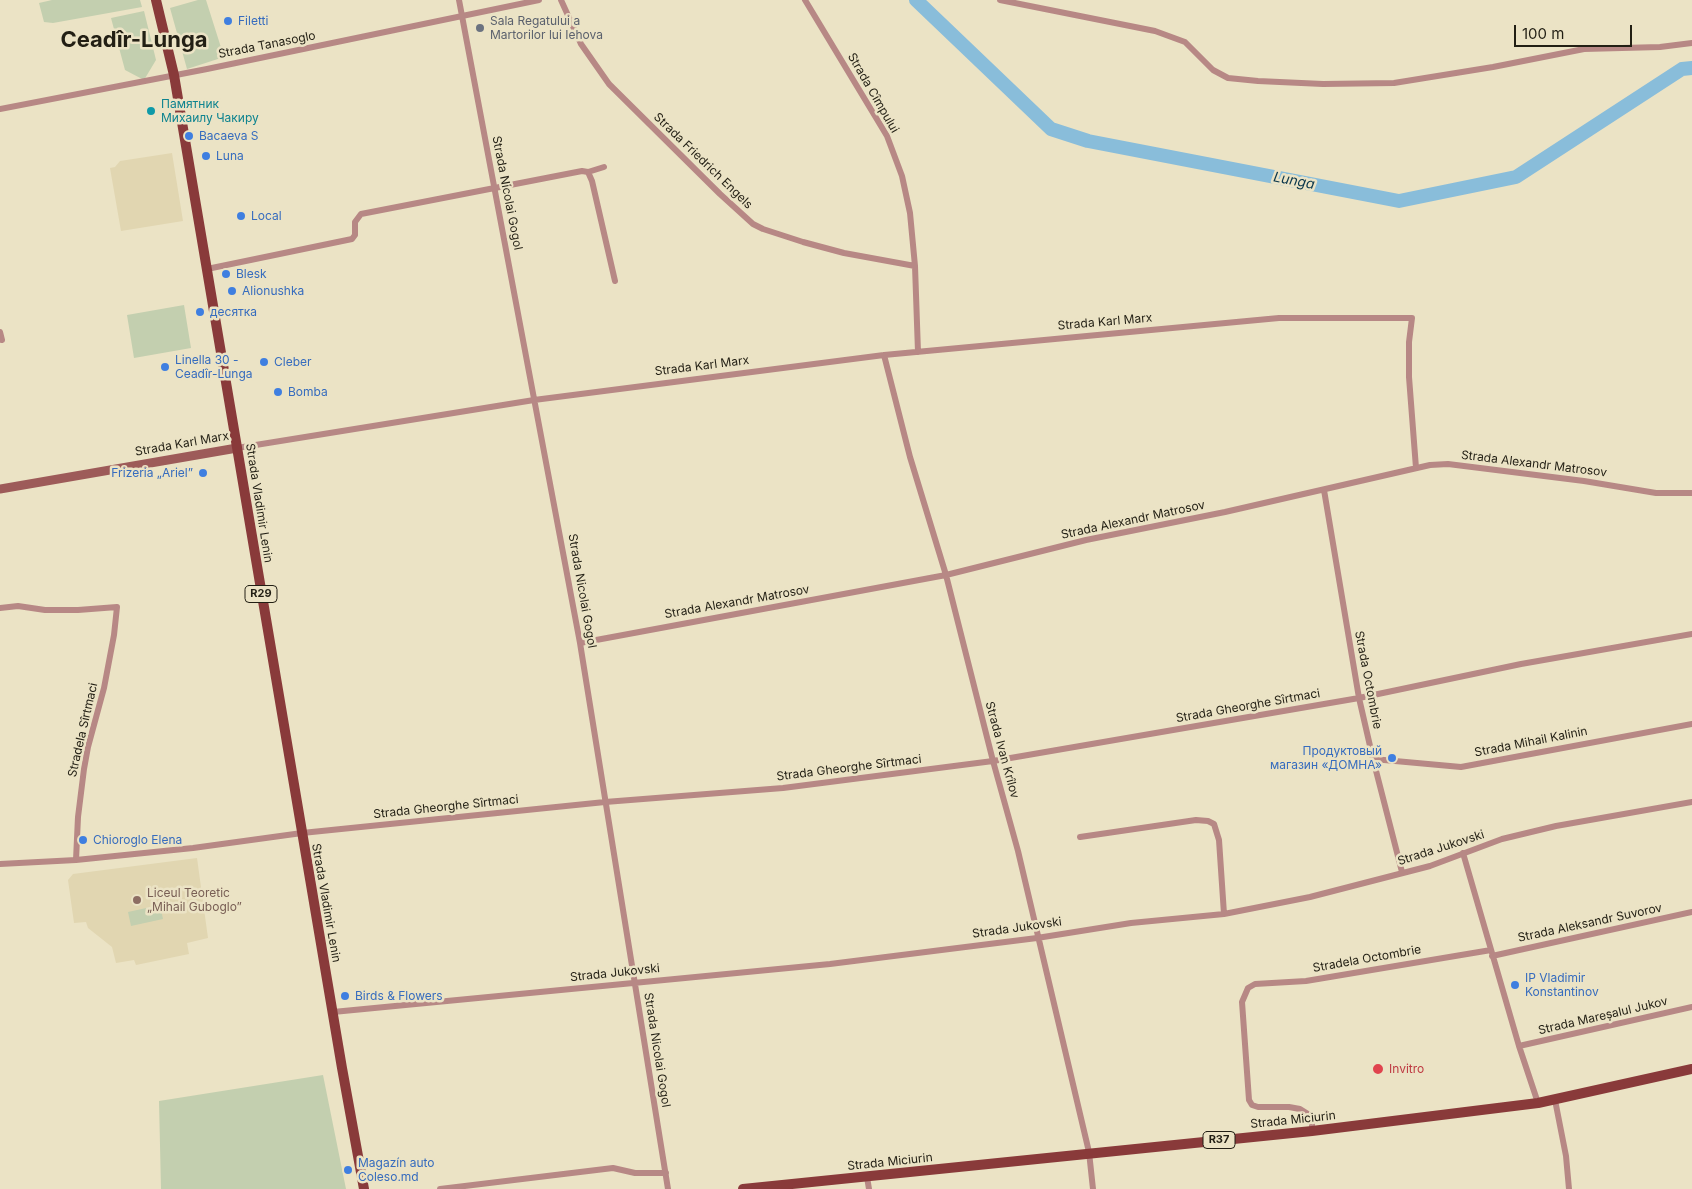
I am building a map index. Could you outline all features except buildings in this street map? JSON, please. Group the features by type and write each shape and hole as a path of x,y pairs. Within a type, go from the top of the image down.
{"main road":[{"name":"Strada Vladimir Lenin","path":"156,0 174,75 364,1189"},
{"name":"Strada Miciurin","path":"743,1189 1089,1152 1312,1131 1538,1103 1692,1069"}],"street":[{"name":"Strada Nicolai Gogol","path":"459,0 580,643 668,1189"},
{"name":"Strada Tanasoglo","path":"0,109 539,0"},
{"name":"Strada Friedrich Engels","path":"561,0 581,44 609,84 753,224 763,229 844,253 915,266"},
{"name":"Strada Cîmpului","path":"805,0 887,136 902,176 910,213 915,266 918,352"},
{"path":"1000,0 1156,31 1185,42 1213,70 1228,78 1258,81 1323,84 1394,82 1493,67 1584,49 1660,47 1692,43"},
{"path":"207,270 352,239 355,235 355,222 362,214 582,171 588,172 604,167"},
{"path":"588,172 592,181 615,281"},
{"name":"Strada Karl Marx","path":"0,489 534,400 884,355 1279,318 1412,318 1409,342 1409,377 1416,468"},
{"path":"0,332 2,340"},
{"name":"Strada Ivan Krîlov","path":"884,355 910,457 946,575 1018,851 1089,1152 1093,1189"},
{"name":"Strada Alexandr Matrosov","path":"580,643 946,575 1086,540 1225,512 1430,465 1448,464 1584,480 1656,493 1692,492"},
{"name":"Strada Octombrie","path":"1324,490 1359,698 1372,759 1402,872"},
{"name":"Stradela Sîrtmaci","path":"0,608 18,606 46,610 70,610 117,606 114,636 104,688 84,769 78,817 76,860"},
{"name":"Strada Gheorghe Sîrtmaci","path":"0,864 76,860 193,848 302,833 605,802 782,788 993,761 1359,698 1521,664 1692,634"},
{"name":"Strada Mihail Kalinin","path":"1372,759 1461,766 1692,724"},
{"name":"Strada Jukovski","path":"333,1012 830,964 1037,938 1131,923 1224,914 1310,897 1430,866 1502,839 1556,826 1692,802"},
{"path":"1080,837 1196,820 1208,821 1214,824 1219,840 1224,914"},
{"path":"1463,853 1491,953 1538,1103"},
{"name":"Strada Aleksandr Suvorov","path":"1491,953 1692,912"},
{"name":"Stradela Octombrie","path":"1312,1131 1312,1121 1308,1114 1300,1109 1289,1106 1258,1107 1252,1105 1249,1100 1242,1002 1248,988 1255,984 1306,981 1491,953"},
{"name":"Strada Mareșalul Jukov","path":"1519,1046 1692,1007"},
{"path":"1555,1100 1566,1156 1569,1189"},
{"path":"440,1189 613,1168 635,1173 666,1173"},
{"path":"867,1177 869,1189"}],"shaded area":[{"path":"172,153 183,221 121,231 110,168 115,167 120,161"},
{"name":"Liceul Teoretic „Mihail Guboglo”","path":"197,858 208,938 187,943 189,954 136,965 134,960 116,963 112,947 88,928 86,922 74,923 68,880 73,874"}],"green space":[{"path":"52,0 140,0 142,7 53,23 44,22 39,3"},
{"path":"198,0 206,0 224,57 187,69 170,8"},
{"path":"144,11 156,60 144,80 125,70 111,18"},
{"path":"184,305 191,348 134,358 127,315"},
{"path":"160,905 163,919 131,926 128,912"},
{"path":"323,1075 346,1189 161,1189 159,1101"}],"waterway":[{"name":"Lunga","path":"916,0 1051,129 1088,141 1399,201 1516,177 1682,69 1692,68"}],"place":[{"name":"Filetti","path":"228,21"},
{"name":"Sala Regatului a Martorilor lui Iehova","path":"480,28"},
{"name":"Памятник Михаилу Чакиру","path":"151,111"},
{"name":"Bacaeva S","path":"189,136"},
{"name":"Luna","path":"206,156"},
{"name":"Local","path":"241,216"},
{"name":"Blesk","path":"226,274"},
{"name":"Alionushka","path":"232,291"},
{"name":"десятка","path":"200,312"},
{"name":"Cleber","path":"264,362"},
{"name":"Linella 30 - Ceadîr-Lunga","path":"165,367"},
{"name":"Bomba","path":"278,392"},
{"name":"Frizeria „Ariel”","path":"203,473"},
{"name":"Продуктовый магазин «ДОМНА»","path":"1392,758"},
{"name":"Chioroglo Elena","path":"83,840"},
{"name":"Liceul Teoretic „Mihail Guboglo”","path":"137,900"},
{"name":"IP Vladimir Konstantinov","path":"1515,985"},
{"name":"Birds & Flowers","path":"345,996"},
{"name":"Invitro","path":"1378,1069"},
{"name":"Magazín auto Coleso.md","path":"348,1170"}],"district":[{"name":"Ceadîr-Lunga","path":"134,40"}]}
